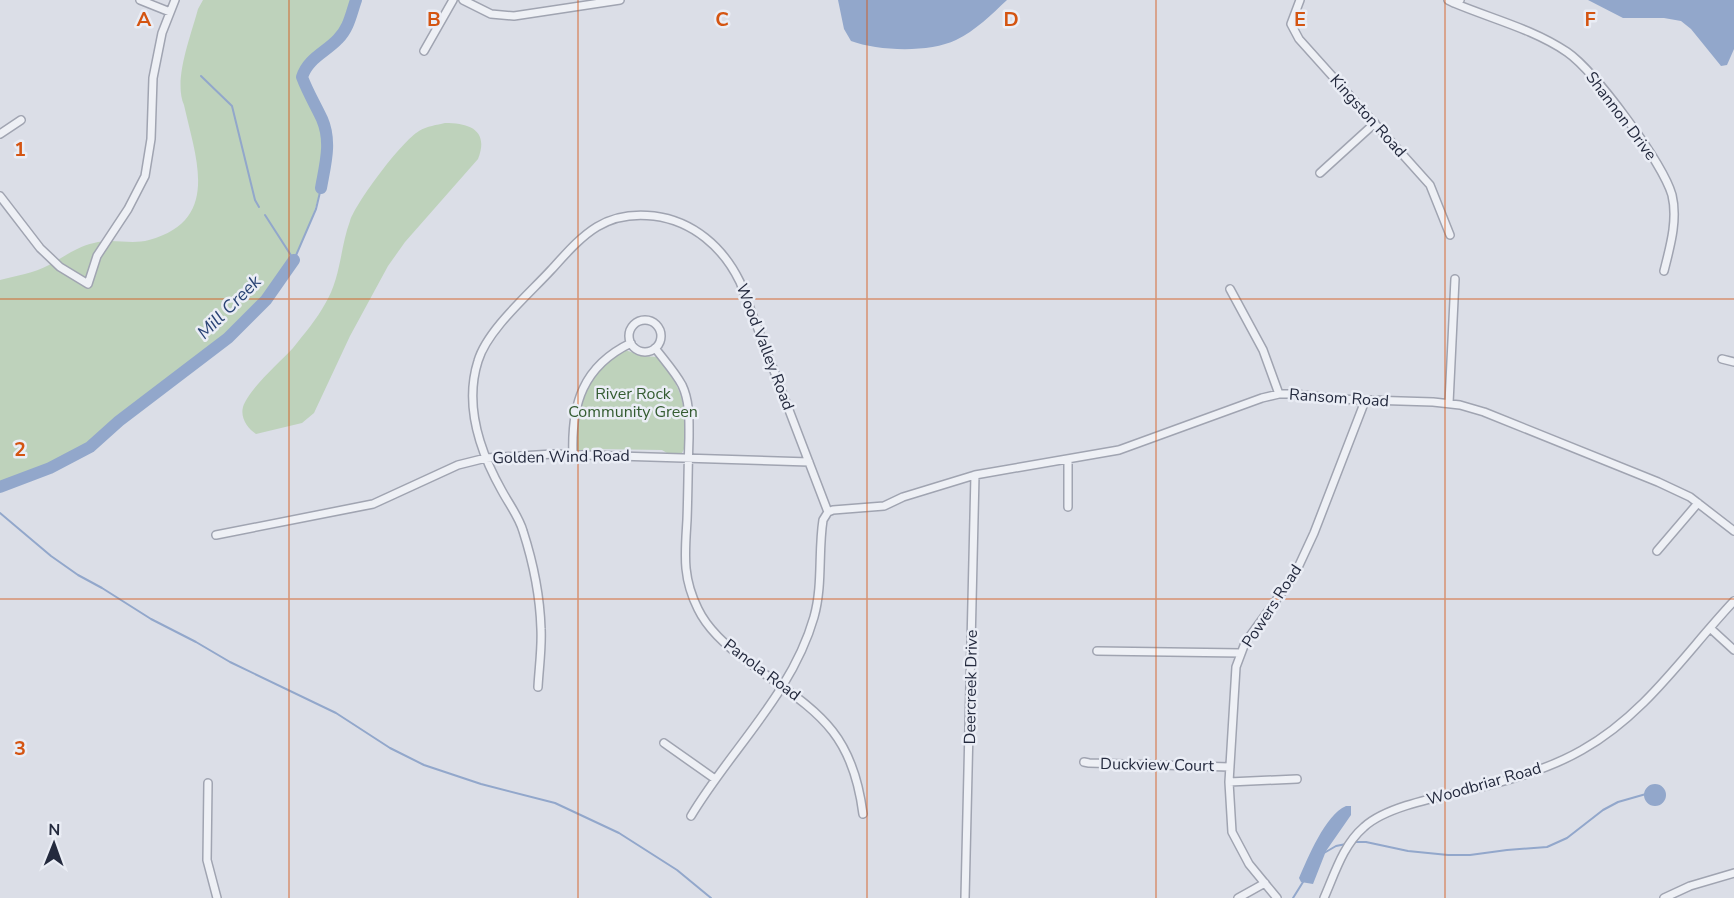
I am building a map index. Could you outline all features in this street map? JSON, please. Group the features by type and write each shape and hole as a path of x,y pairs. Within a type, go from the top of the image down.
{"street":[{"path":"140,0 170,12"},
{"path":"0,196 40,248 60,267 88,284 97,255 129,209 145,176 151,147 153,78 162,33 175,0"},
{"path":"424,51 453,0"},
{"path":"463,0 491,14 514,16 620,0"},
{"name":"Kingston Road","path":"1300,0 1291,24 1299,39 1430,185 1450,235"},
{"name":"Shannon Drive","path":"1454,1 1542,37 1569,53 1593,75 1662,172 1672,195 1673,234 1664,272"},
{"path":"0,134 21,120"},
{"path":"1320,172 1375,123"},
{"name":"Wood Valley Road","path":"486,458 474,419 472,391 478,359 495,331 589,231 613,220 634,215 661,217 696,230 720,250 732,266 827,514 822,528 820,589 814,617 798,659 783,687 715,779 691,816"},
{"path":"1449,403 1455,279"},
{"path":"1230,289 1263,350 1279,394"},
{"path":"642,320 655,323 661,332 661,339 655,348 649,351 635,348 631,343 629,336 633,326 642,320"},
{"path":"573,455 574,413 589,376 613,352 631,343"},
{"name":"Panola Road","path":"655,348 682,385 689,413 684,560 689,586 698,610 714,633 736,653 806,704 827,723 844,747 855,775 863,814"},
{"path":"1722,359 1734,362"},
{"name":"Ransom Road","path":"827,514 843,508 884,506 903,497 975,475 1119,450 1262,398 1279,394 1365,401 1449,403 1484,412 1690,497 1734,531"},
{"name":"Powers Road","path":"1277,898 1249,864 1233,832 1229,782 1236,667 1245,643 1295,574 1314,533 1365,401"},
{"name":"Golden Wind Road","path":"216,535 373,504 458,465 486,458 573,455 809,462"},
{"path":"486,458 523,528 535,577 542,630 538,687"},
{"path":"1068,460 1068,507"},
{"name":"Deercreek Drive","path":"965,898 975,475"},
{"path":"1657,551 1698,503"},
{"name":"Woodbriar Road","path":"1324,898 1346,847 1364,826 1384,813 1499,783 1554,764 1582,750 1609,733 1632,714 1671,674 1734,601"},
{"path":"1710,628 1734,650"},
{"path":"1097,651 1241,653"},
{"path":"664,743 715,779"},
{"name":"Duckview Court","path":"1084,762 1230,766"},
{"path":"1229,782 1297,779"},
{"path":"208,783 207,860 217,898"},
{"path":"1665,898 1690,886 1734,873"},
{"path":"1238,898 1265,883"}],"green space":[{"path":"203,0 356,0 342,35 308,65 302,77 324,126 328,147 319,196 306,234 288,269 265,302 223,343 136,408 81,454 35,475 0,487 0,280 37,270 94,243 149,240 172,231 187,218 195,203 198,185 194,146 181,95 181,83 188,45 198,9"},
{"path":"445,123 463,125 475,130 481,142 478,159 405,242 388,266 350,336 314,413 302,423 256,434 244,419 242,411 246,400 293,348 322,310 334,284 350,221 361,200 391,159 411,137 425,128"},
{"name":"River Rock Community Green","path":"625,350 643,356 657,357 673,380 684,409 684,449 682,453 667,453 662,450 599,449 585,453 577,450 577,419 585,392 601,369"}],"water":[{"path":"838,0 1007,0 977,27 956,40 918,49 889,49 851,41 844,29"},
{"path":"1588,0 1734,0 1734,49 1727,65 1721,66 1691,29 1681,21 1664,18 1623,18"},
{"path":"1655,784 1663,787 1666,795 1663,803 1655,806 1647,803 1644,795 1647,787"},
{"path":"1351,806 1351,815 1326,851 1313,884 1301,882 1299,878 1324,827 1338,811"}],"waterway":[{"name":"Mill Creek","path":"321,188 327,154 327,136 322,119 302,77 308,65 342,35 356,0"},
{"path":"201,76 232,106 255,200 259,207"},
{"name":"Mill Creek","path":"294,260 316,209 321,188"},
{"path":"265,215 294,260"},
{"name":"Mill Creek","path":"0,487 50,468 90,447 119,421 228,338 266,300 294,260"},
{"path":"0,513 51,556 78,575 151,619 230,662 336,713 390,748 424,765 481,784 555,803 619,833 677,870 711,898"},
{"path":"1354,842 1448,855 1547,847 1567,838 1603,810 1618,802 1646,794"},
{"path":"1324,853 1336,846 1346,844"},
{"path":"1293,898 1303,882"}]}
